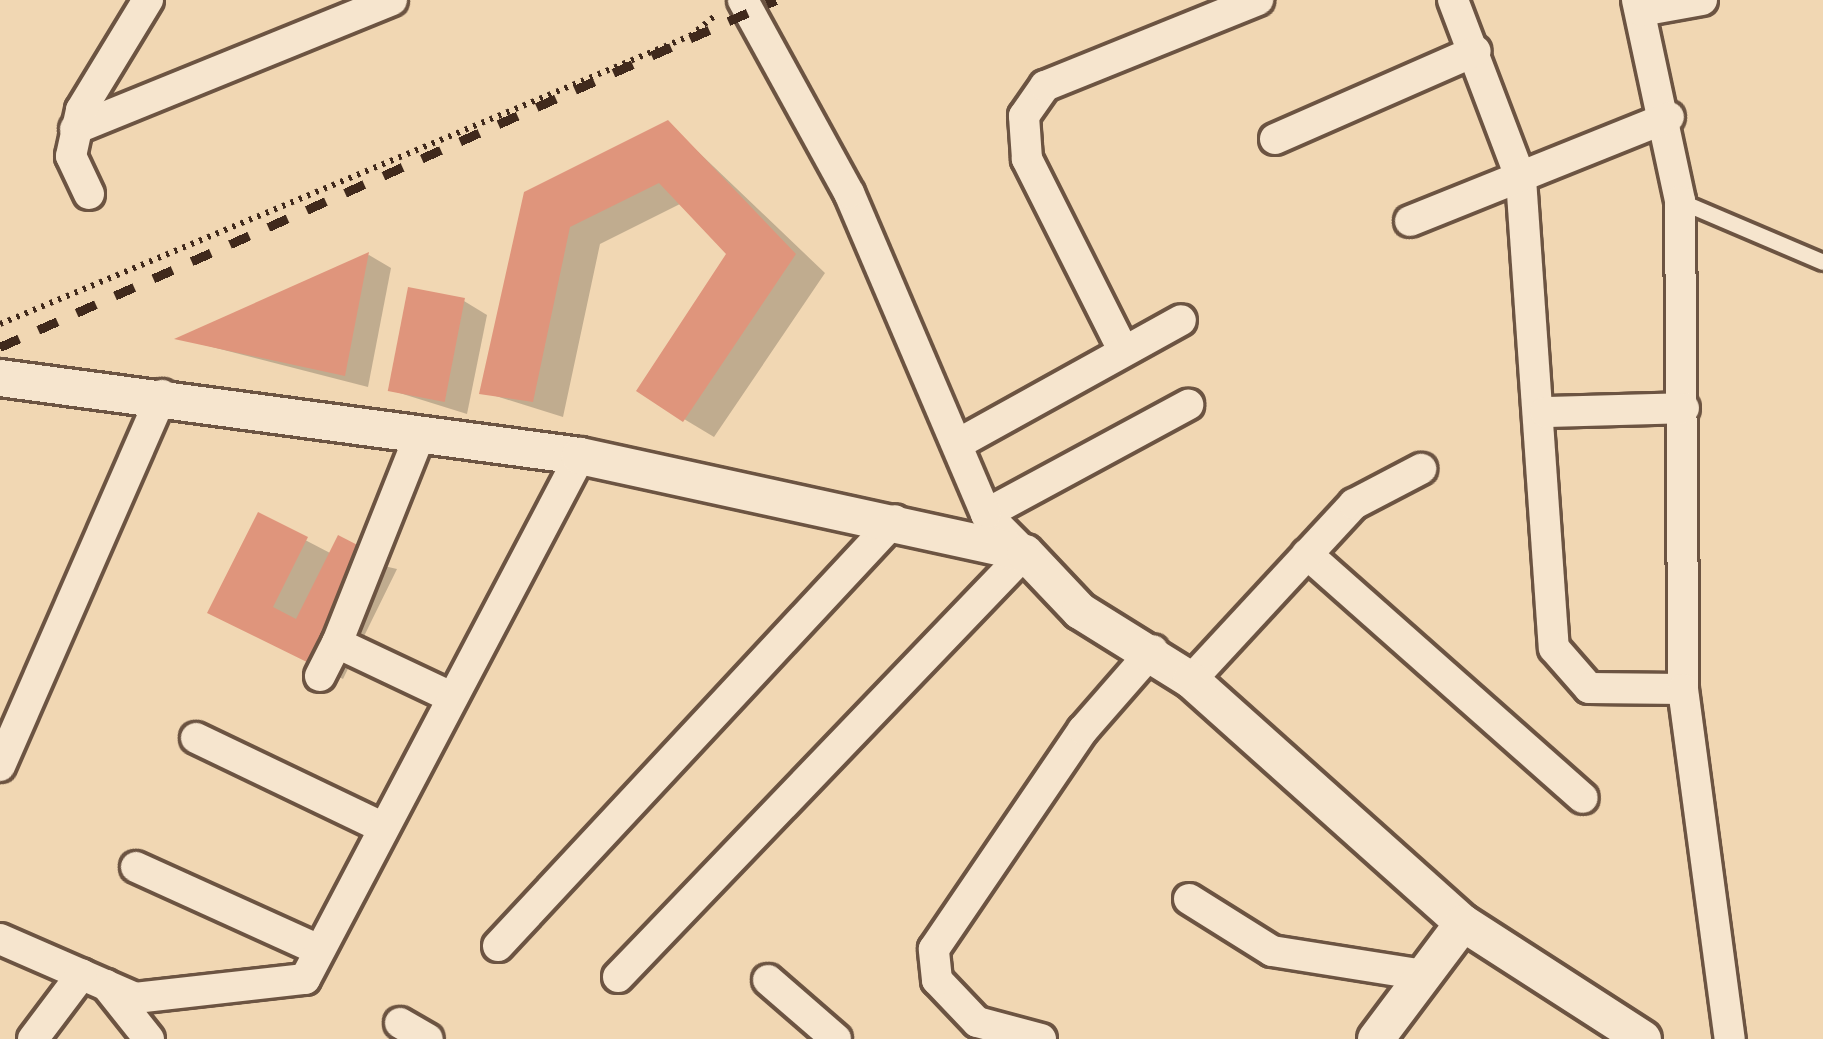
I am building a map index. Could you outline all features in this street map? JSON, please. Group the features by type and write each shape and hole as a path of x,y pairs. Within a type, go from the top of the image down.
{"street":[{"path":"89,194 71,156 75,129 148,0"},
{"path":"75,129 392,0"},
{"path":"738,0 849,193 963,441 986,514 1080,610 1154,650 1191,680 1463,922 1643,1039"},
{"path":"1122,348 1027,159 1024,116 1045,86 1258,0"},
{"path":"1453,0 1521,179 1545,412 1550,622 1563,669 1589,688 1683,688"},
{"path":"1702,0 1639,6 1669,117 1680,201 1683,688 1730,1039"},
{"path":"1275,139 1475,51"},
{"path":"1410,221 1669,117"},
{"path":"963,441 1122,348 1181,320"},
{"path":"0,410 15,379 162,394 580,456 895,520 1025,553"},
{"path":"0,766 162,394"},
{"path":"986,514 1188,405"},
{"path":"1545,412 1684,408"},
{"path":"320,676 421,432"},
{"path":"0,939 135,998 290,987 319,950 445,694 580,456"},
{"path":"1191,680 1354,504 1421,469"},
{"path":"498,946 895,520"},
{"path":"618,977 1025,553"},
{"path":"1307,554 1583,798"},
{"path":"337,643 445,694"},
{"path":"1041,1039 977,1022 937,980 934,950 1083,730 1154,650"},
{"path":"196,738 380,826"},
{"path":"136,866 319,950"},
{"path":"1189,899 1272,951 1424,975"},
{"path":"1376,1039 1463,922"},
{"path":"33,1039 94,980"},
{"path":"94,980 149,1039"},
{"path":"768,980 836,1039"},
{"path":"400,1023 428,1039"}],"lane":[{"path":"1680,201 1823,262"}],"path":[{"path":"0,324 690,36 738,0"}],"building":[{"path":"668,120 796,254 683,422 636,391 726,254 659,183 570,227 533,402 479,394 524,192"},
{"path":"369,252 345,376 174,339"},
{"path":"408,287 465,298 445,402 388,391"},
{"path":"258,512 308,537 273,607 296,619 338,535 375,554 319,668 207,613"}],"railway":[{"path":"0,347 776,0"}]}
